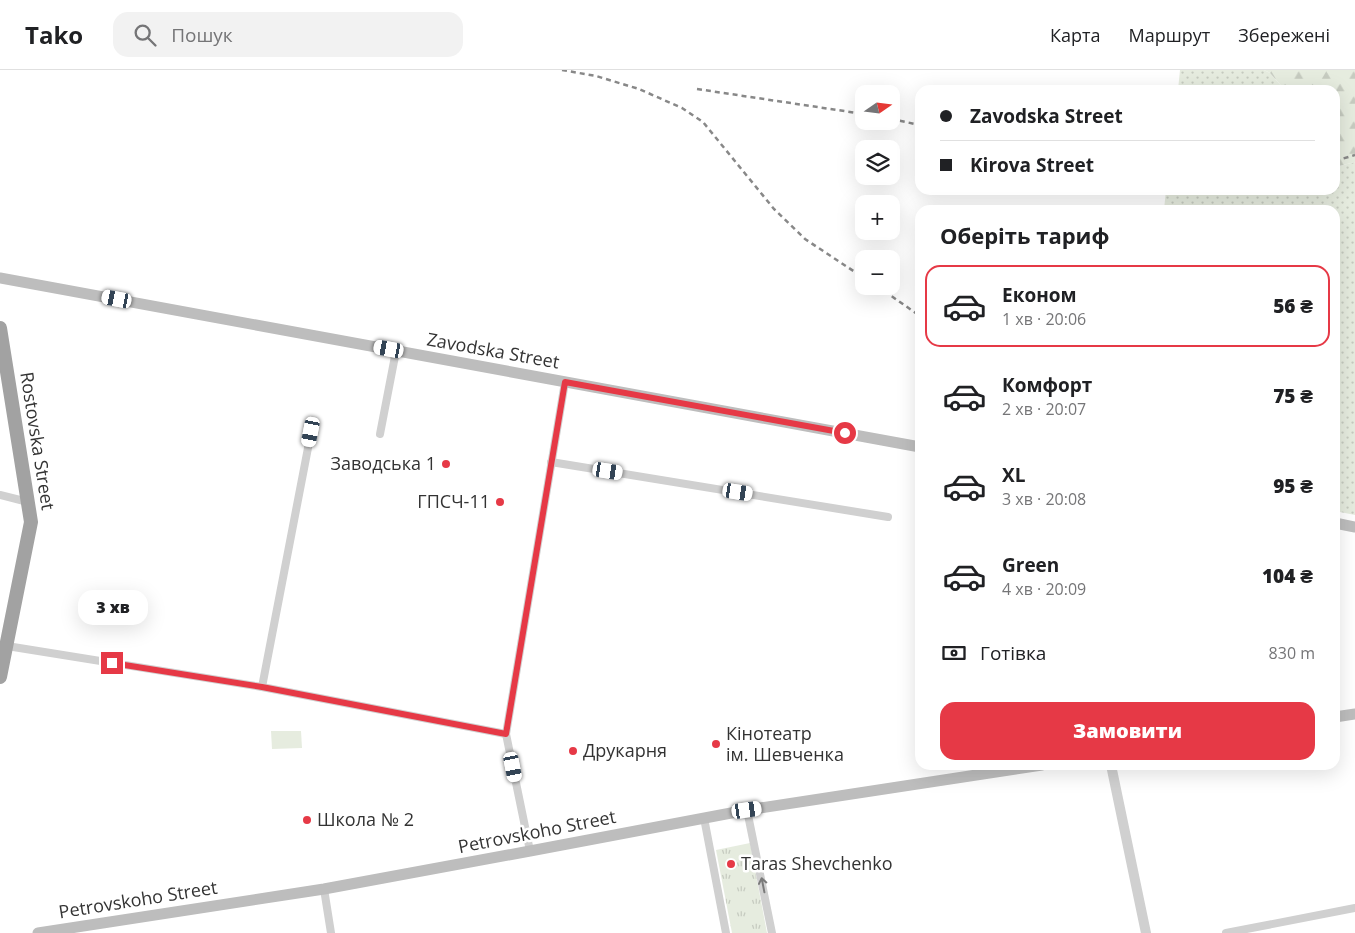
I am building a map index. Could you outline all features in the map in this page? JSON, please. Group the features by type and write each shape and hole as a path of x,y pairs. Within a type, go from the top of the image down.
{"highway":[{"name":"Rostovska Street","path":"0,328 31,522 0,678"}],"main road":[{"name":"Zavodska Street","path":"0,278 915,446"},
{"path":"1340,524 1355,527"},
{"path":"1340,716 1355,714"},
{"name":"Petrovskoho Street","path":"38,933 324,889 747,810 1009,770"}],"street":[{"path":"380,434 396,350"},
{"path":"530,852 506,734 565,382"},
{"path":"262,687 313,422"},
{"path":"551,462 888,517"},
{"path":"0,495 28,502"},
{"path":"7,646 262,687 506,734"},
{"path":"1113,770 1146,933"},
{"path":"747,810 772,933"},
{"path":"704,818 726,933"},
{"path":"324,889 331,933"},
{"path":"1226,933 1355,908"}],"green space":[{"path":"1180,70 1264,70 1270,73 1281,85 1178,85"},
{"path":"1264,70 1355,70 1355,162 1340,166 1340,85 1281,85 1270,73"},
{"path":"1355,162 1355,515 1340,512 1340,205 1164,205 1166,195 1340,195 1340,166"},
{"path":"271,731 301,731 302,748 272,749"},
{"path":"750,843 767,933 732,933 716,850"}],"railway":[{"path":"562,70 596,76 639,89 682,108 703,122 774,209 805,239 855,272"},
{"path":"697,89 855,113"},
{"path":"900,121 915,124"},
{"path":"1340,160 1355,155"},
{"path":"890,295 915,313"}],"place":[{"name":"Заводська 1","path":"446,464"},
{"name":"ГПСЧ-11","path":"500,502"},
{"name":"Кінотеатр ім. Шевченка","path":"716,744"},
{"name":"Друкарня","path":"573,751"},
{"name":"Школа № 2","path":"307,820"},
{"name":"Taras Shevchenko","path":"731,864"}],"route":[{"path":"112,663 262,687 506,734 565,382 845,433"}]}
